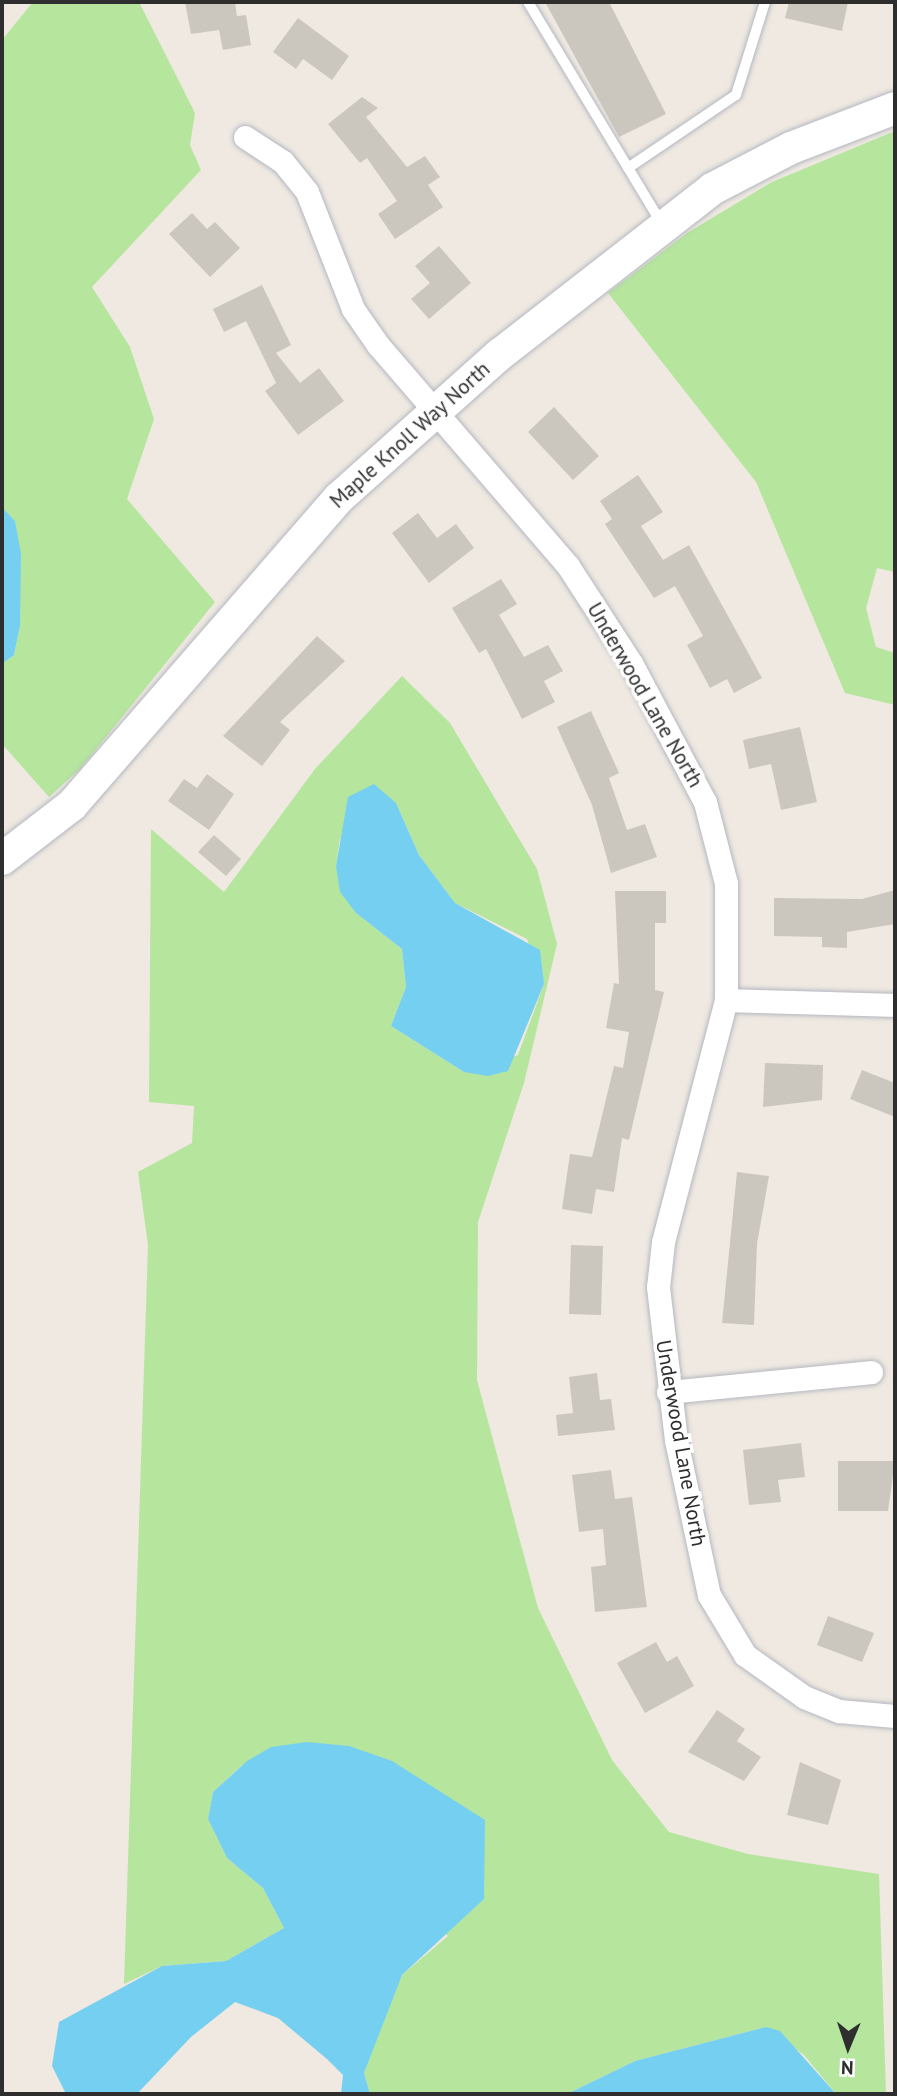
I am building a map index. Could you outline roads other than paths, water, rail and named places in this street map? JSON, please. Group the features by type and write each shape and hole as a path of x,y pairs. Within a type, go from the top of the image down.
{"street":[{"name":"Maple Knoll Way North","path":"2,859 72,805 339,498 433,411 662,224 791,148 895,108"},
{"name":"Underwood Lane North","path":"245,136 283,162 307,192 353,309 433,411 568,566 688,764 705,802 726,883 726,1000 663,1242 658,1287 668,1392 701,1560 723,1626 771,1678 804,1697 839,1711 895,1716"},
{"path":"726,1000 895,1005"},
{"path":"668,1392 871,1372"}],"lane":[{"path":"528,2 662,224"},
{"path":"628,168 736,95 765,2"}],"water":[{"path":"2,507 15,521 21,554 20,626 14,655 2,664"},
{"path":"374,784 396,803 419,855 455,903 540,950 544,984 508,1071 488,1076 464,1072 391,1026 406,987 402,949 356,913 340,892 336,866 348,797"},
{"path":"307,1742 349,1746 392,1761 485,1820 484,1899 402,1975 364,2073 370,2094 341,2094 343,2075 327,2059 278,2018 235,2002 191,2037 137,2094 66,2094 52,2066 59,2022 162,1966 226,1961 284,1928 263,1888 227,1858 208,1819 213,1792 247,1761 271,1747"},
{"path":"766,2027 780,2031 836,2094 567,2094 635,2061"}]}
